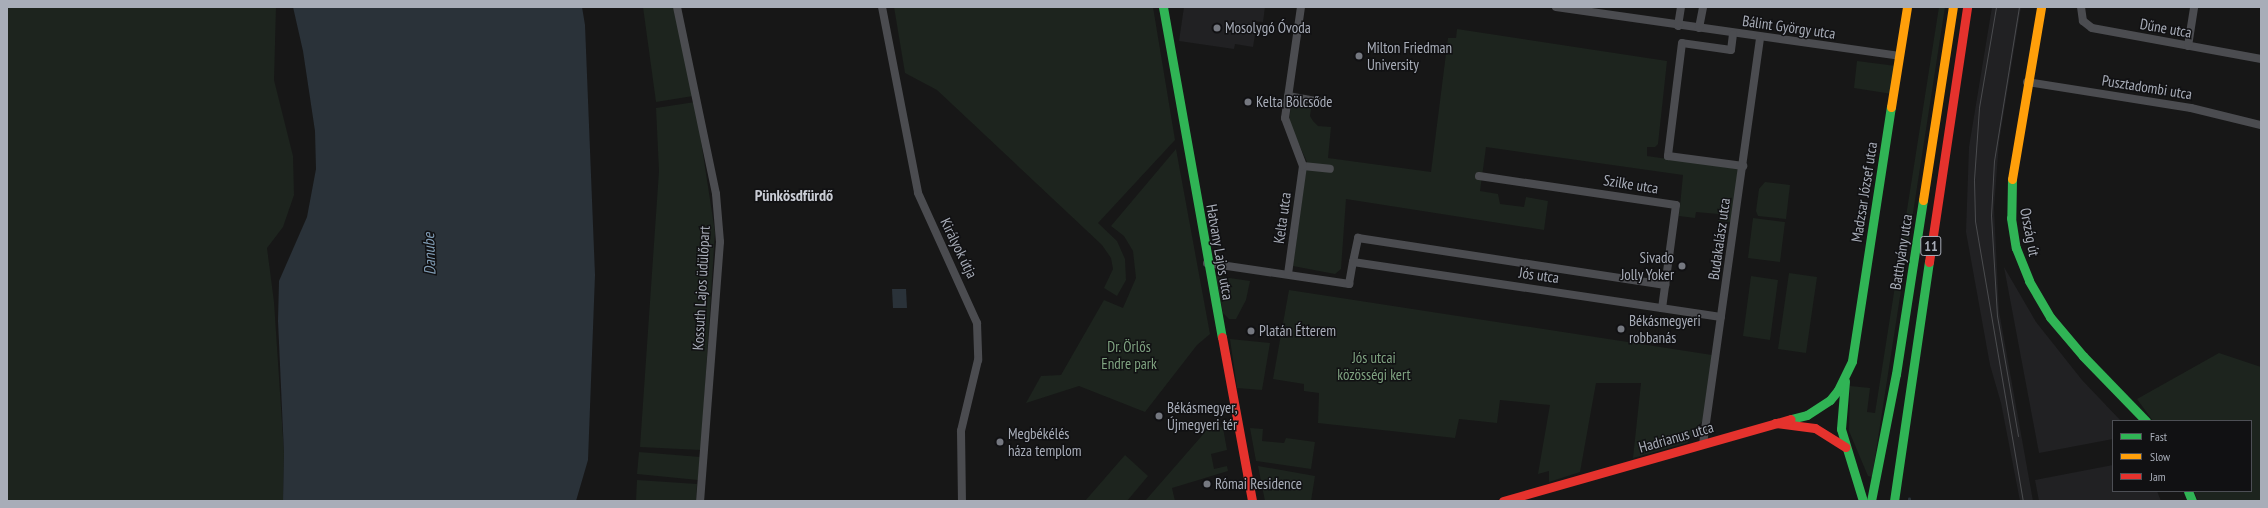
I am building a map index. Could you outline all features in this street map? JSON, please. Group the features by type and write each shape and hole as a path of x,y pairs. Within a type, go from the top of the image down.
{"main road":[{"name":"Hatvany Lajos utca","path":"1163,7 1252,501"},
{"name":"Madzsar József utca","path":"1844,381 1852,360 1907,7"},
{"name":"Batthyány utca","path":"1871,501 1896,374 1953,7"},
{"name":"Batthyány utca","path":"1894,501 1967,7"},
{"name":"Ország út","path":"2041,7 2012,167 2010,191 2011,218 2020,259 2035,293 2059,329 2145,420"},
{"name":"Hadrianus utca","path":"1503,501 1775,423 1807,416 1821,407 1844,381"},
{"path":"1844,381 1840,418 1845,447 1863,501"},
{"path":"1775,423 1815,428 1828,434 1845,447"}],"street":[{"name":"Kossuth Lajos üdülőpart","path":"677,7 716,194 720,242 700,501"},
{"name":"Királyok útja","path":"882,7 918,193 977,323 978,360 961,431 962,501"},
{"name":"Kelta utca","path":"1288,274 1303,166 1284,118 1302,7"},
{"name":"Bálint György utca","path":"1556,7 1733,34 1900,56"},
{"path":"1678,26 1681,7"},
{"path":"1699,28 1703,7"},
{"name":"Dűne utca","path":"2081,7 2083,21 2092,28 2261,59"},
{"path":"2188,46 2194,7"},
{"path":"1733,34 1731,50 1682,43 1668,156 1743,166"},
{"name":"Budakalász utca","path":"1702,444 1743,166 1760,37"},
{"name":"Pusztadombi utca","path":"2027,82 2191,108 2261,125"},
{"path":"1288,96 1322,102"},
{"path":"1303,166 1330,169"},
{"name":"Szilke utca","path":"1479,176 1676,205 1662,308"},
{"name":"Jós utca","path":"1208,263 1349,284 1358,238 1665,285"},
{"name":"Jós utca","path":"1353,262 1721,317"}],"shaded area":[{"name":"Mosolygó Óvoda","path":"1184,7 1265,7 1263,22 1253,21 1252,28 1256,29 1253,47 1235,44 1234,49 1179,41"},
{"path":"1992,7 2021,7 1999,142 1994,208 1999,311 2033,501 2020,501 2001,403 1990,365 1966,232 1969,147"},
{"path":"2004,267 2036,322 2082,380 2120,420 2112,420 2112,439 2039,453"},
{"path":"2112,465 2112,492 2157,492 2161,501 2039,501 2035,480"}],"green space":[{"path":"7,7 276,7 274,80 293,156 294,195 283,227 267,248 274,302 284,453 283,501 7,501"},
{"path":"643,7 674,7 693,96 656,102"},
{"path":"894,7 1153,7 1175,140 1098,223 1117,241 1125,259 1126,280 1117,296 1104,288 1113,269 1111,258 1102,245 937,90 905,73"},
{"path":"1939,7 1945,7 1872,477 1868,476 1849,431 1850,386 1870,388 1867,412 1875,413"},
{"path":"1457,29 1667,61 1658,144 1655,147 1647,147 1647,156 1738,169 1732,222 1718,221 1719,214 1696,212 1695,218 1679,216 1683,175 1486,147 1480,191 1498,194 1500,204 1524,207 1526,197 1548,201 1544,230 1346,199 1341,269 1335,274 1293,266 1307,162 1289,122 1291,106 1296,100 1312,103 1310,116 1313,121 1318,126 1331,127 1328,158 1431,172 1448,38 1456,38"},
{"path":"1857,61 1896,66 1892,94 1854,88"},
{"path":"695,102 715,232 701,450 640,447 659,171 656,108"},
{"name":"Dr. Örlős Endre park","path":"1176,149 1210,334 1197,345 1145,412 1079,386 1026,403 1041,376 1061,375 1104,300 1123,308 1136,278 1133,251 1124,236 1111,226"},
{"path":"1765,182 1790,185 1786,219 1758,216 1756,211 1759,189"},
{"path":"1753,218 1785,222 1780,262 1748,258"},
{"path":"1789,273 1817,277 1806,353 1778,349"},
{"path":"1216,276 1250,281 1246,300 1236,319 1229,319 1223,313"},
{"path":"1751,276 1778,280 1770,340 1743,336"},
{"name":"Jós utcai közösségi kert","path":"1289,290 1712,355 1703,420 1687,443 1633,458 1641,383 1596,383 1580,472 1549,482 1549,471 1538,474 1550,405 1500,400 1497,423 1459,419 1455,438 1318,423 1319,393 1304,391 1304,384 1273,379"},
{"path":"1230,339 1270,343 1262,390 1237,388"},
{"path":"2219,353 2261,367 2261,501 2198,501 2194,492 2252,492 2252,420 2152,420 2137,399"},
{"path":"1213,423 1223,428 1227,450 1211,454 1214,469 1227,466 1228,471 1172,488 1175,501 1145,501"},
{"path":"1250,428 1263,429 1262,441 1284,443 1286,438 1315,442 1311,469 1256,461"},
{"path":"639,452 700,457 698,480 637,474"},
{"path":"1125,455 1148,476 1127,501 1085,501"},
{"path":"1258,466 1315,476 1311,501 1265,501"},
{"path":"637,480 697,484 696,501 636,501"}],"water":[{"name":"Danube","path":"293,7 582,7 585,25 595,275 588,460 576,501 283,501 284,453 278,321 279,281 307,217 316,169 315,131 303,51"},
{"path":"892,289 906,289 907,308 893,308"}],"tram line":[{"path":"1996,7 1979,108 1974,180 1975,221 2023,501"},
{"path":"2018,436 1997,316 1991,216 1994,161 2019,7"}],"traffic: fast":[{"path":"1163,7 1222,337"},
{"path":"1791,419 1807,415 1830,400 1838,390 1852,361 1891,107"},
{"path":"2012,179 2011,218 2016,248 2029,281 2050,317 2083,356 2145,420"},
{"path":"1871,501 1896,374 1923,200"},
{"path":"1894,501 1929,262"},
{"path":"1845,381 1841,429 1863,501"},
{"path":"2188,492 2192,501"}],"traffic: slow":[{"path":"1891,107 1907,7"},
{"path":"1923,200 1953,7"},
{"path":"2012,179 2041,7"}],"traffic: jam":[{"path":"1929,262 1967,7"},
{"path":"1222,337 1252,501"},
{"path":"1503,501 1791,419"},
{"path":"1775,423 1815,428 1845,447"}],"place":[{"name":"Mosolygó Óvoda","path":"1217,28"},
{"name":"Milton Friedman University","path":"1359,56"},
{"name":"Kelta Bölcsőde","path":"1248,102"},
{"name":"Sivado Jolly Yoker","path":"1682,266"},
{"name":"Békásmegyeri robbanás","path":"1621,329"},
{"name":"Platán Étterem","path":"1251,331"},
{"name":"Békásmegyer, Újmegyeri tér","path":"1159,416"},
{"name":"Megbékélés háza templom","path":"1000,442"},
{"name":"Római Residence","path":"1207,484"}],"district":[{"name":"Pünkösdfürdő","path":"794,195"}]}
